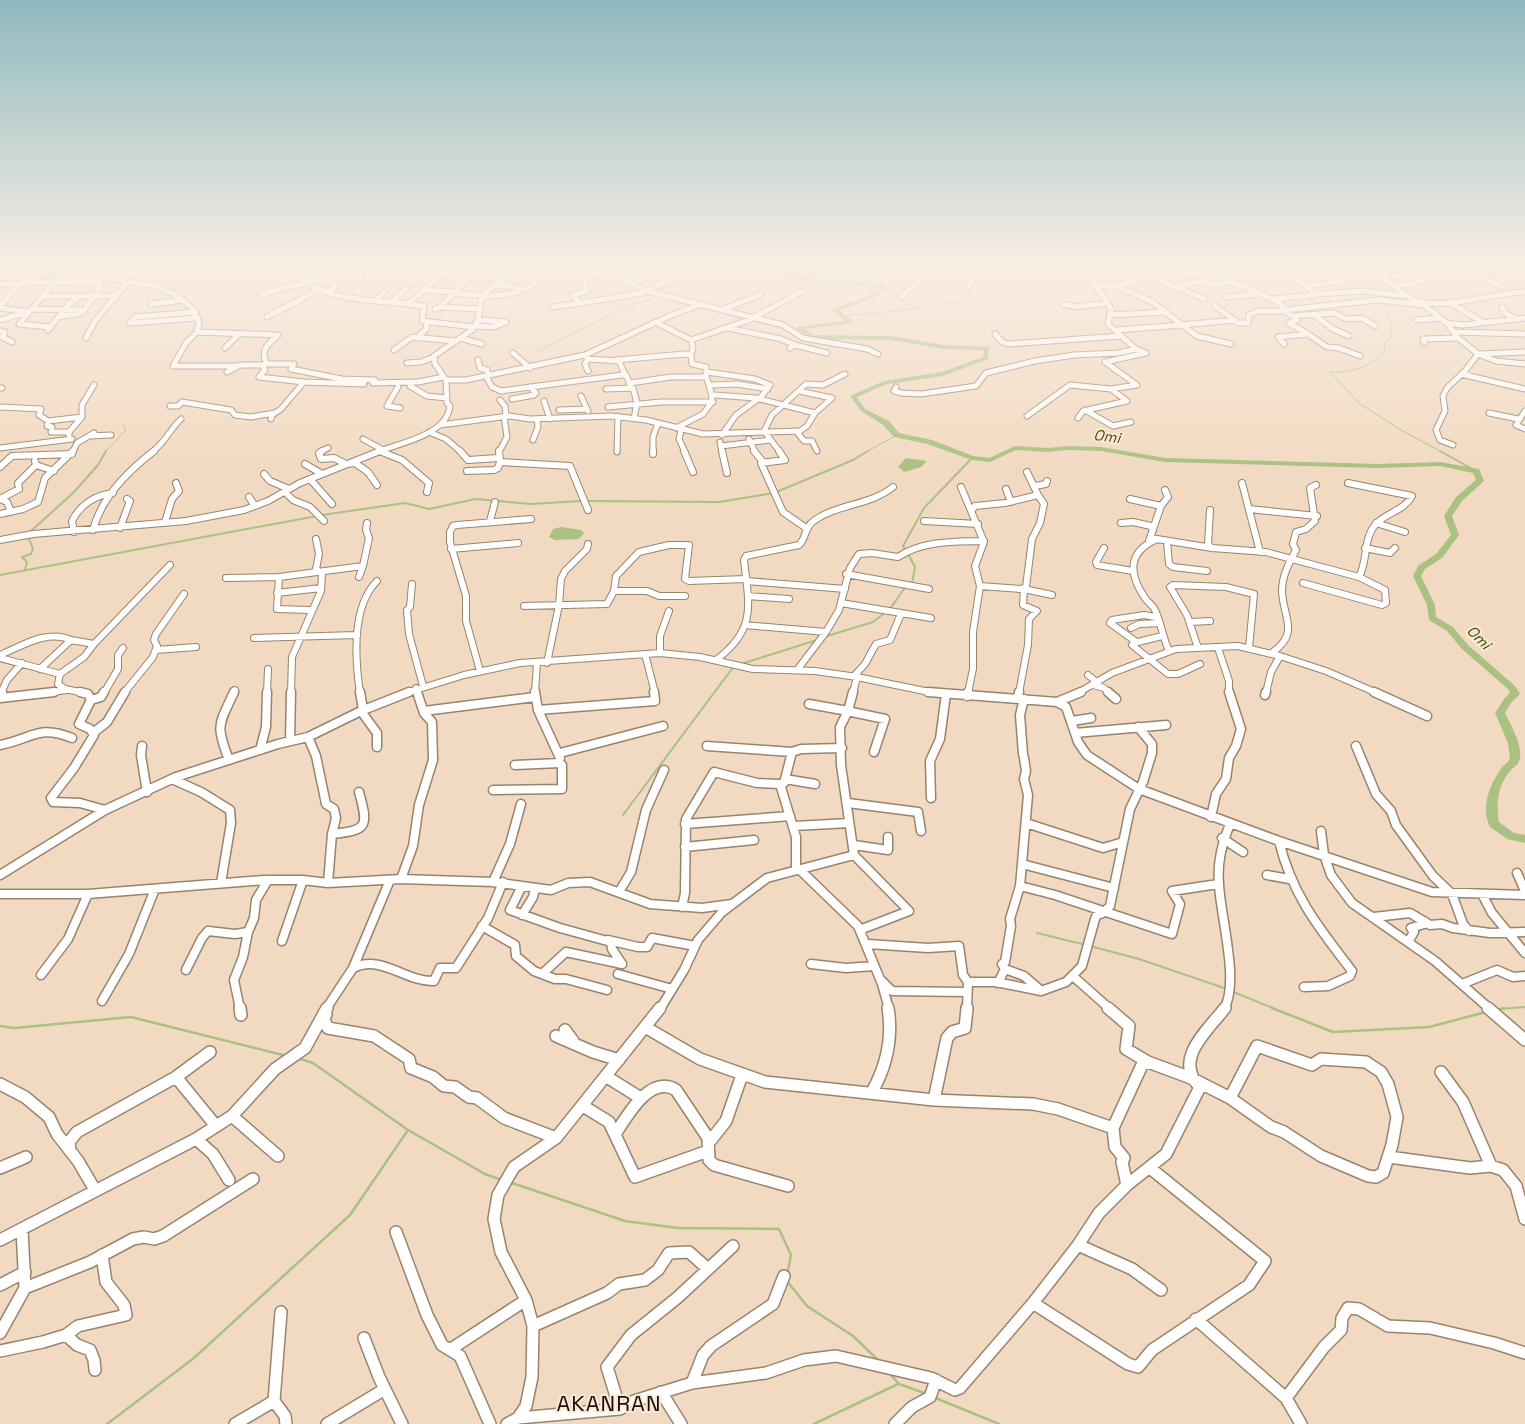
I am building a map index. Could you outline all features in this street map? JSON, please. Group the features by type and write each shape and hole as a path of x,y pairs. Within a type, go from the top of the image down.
{"street":[{"path":"3,335 2,337 12,342"},
{"path":"194,335 185,345 172,366 294,364 292,369 301,372 323,374 342,379 375,380 373,383 411,384 431,398 447,398"},
{"path":"225,348 238,335"},
{"path":"278,335 264,349 265,371 259,377 304,382 398,387 425,380 466,380 587,357 628,335"},
{"path":"407,363 422,362 434,357 464,335"},
{"path":"678,429 700,415 712,402 715,395 704,365 690,363 693,348 691,340 683,335"},
{"path":"691,340 705,335"},
{"path":"764,335 781,339 792,347 827,353"},
{"path":"800,335 804,338 841,344 878,354"},
{"path":"996,335 1002,342 1008,344 1121,336 1146,354 1105,362 1137,385 1111,389 1070,385 1027,416"},
{"path":"1198,335 1231,344"},
{"path":"1284,344 1278,337 1303,335"},
{"path":"1311,335 1327,347 1339,348 1360,356"},
{"path":"1456,335 1478,354 1496,361 1525,364"},
{"path":"394,350 412,337 482,344"},
{"path":"1424,343 1423,339 1458,338"},
{"path":"896,387 894,391 903,395 976,386 986,373 1035,361 1074,355 1118,353 1136,348"},
{"path":"1453,445 1440,440 1436,430 1445,411 1444,396 1454,380 1478,354 1525,352"},
{"path":"513,353 530,368"},
{"path":"587,357 616,360 652,356 691,355"},
{"path":"0,540 29,535 120,528 221,516 255,506 310,479 383,452 429,432 440,425 449,415 445,379 435,364 434,357"},
{"path":"587,357 585,364 588,371"},
{"path":"478,360 480,368 487,370 487,376 492,387 498,391 625,374"},
{"path":"616,360 622,364 638,403 634,419"},
{"path":"227,372 239,366"},
{"path":"764,431 772,414 796,395 806,384 823,384 845,374"},
{"path":"1461,374 1525,389"},
{"path":"606,389 671,377 707,375 769,384 768,389 760,399 742,409 721,435 720,446 727,473"},
{"path":"271,419 272,414 284,406 304,382"},
{"path":"712,385 737,384 768,389"},
{"path":"48,421 47,426 52,427 50,432 69,432 82,417 82,405 94,385"},
{"path":"398,387 387,406 400,408"},
{"path":"512,399 534,395 536,393 530,387"},
{"path":"1078,418 1085,410 1128,401 1111,389"},
{"path":"440,425 505,416 550,420 618,416 658,423 678,429 721,435 764,431 796,431 807,426 815,412 832,398 798,391"},
{"path":"715,395 760,399 815,412"},
{"path":"581,396 591,418"},
{"path":"467,471 494,470 498,468 499,450 506,440 504,406 500,400"},
{"path":"544,401 550,420"},
{"path":"170,406 178,406 182,402 196,403 231,410 235,415 251,417 276,412"},
{"path":"608,407 638,403 712,402"},
{"path":"0,407 41,409 39,416 48,421 82,417"},
{"path":"559,410 587,409"},
{"path":"1085,410 1113,426 1131,422"},
{"path":"1525,410 1516,424 1525,429"},
{"path":"1488,413 1518,419"},
{"path":"617,452 618,416"},
{"path":"93,530 97,513 131,469 167,438 174,425 180,419"},
{"path":"533,440 538,426 537,419"},
{"path":"653,454 653,437 658,423"},
{"path":"678,429 679,439 692,472"},
{"path":"763,462 785,461 764,431"},
{"path":"796,431 804,441 812,441 817,451"},
{"path":"0,514 38,502 45,478 72,454 75,441 69,432"},
{"path":"429,432 441,435 454,444 468,460 499,460 570,466 571,475 588,510"},
{"path":"744,433 763,462 761,463 771,483 777,506 791,521 806,528"},
{"path":"0,448 75,441 91,434 111,435"},
{"path":"363,439 383,452 389,453 411,466 429,482 427,492"},
{"path":"720,446 770,440"},
{"path":"328,448 319,453 321,458 334,458 346,464 355,463 368,472 376,485"},
{"path":"0,467 12,456 72,454"},
{"path":"28,455 36,464 54,470"},
{"path":"0,499 19,489 18,483 36,464"},
{"path":"305,464 322,474"},
{"path":"1027,472 1044,504 1040,524 1032,539 1028,559 1029,577 1024,589 1024,605 1037,611 1029,619 1029,639 1020,715 1026,771 1024,779 1028,788 1026,823 1020,886 1010,919 1011,926 1002,964 1005,968 1024,976 1041,991"},
{"path":"264,474 270,481 287,490 293,500 310,507 324,521"},
{"path":"310,479 332,504"},
{"path":"1035,486 1046,484 1047,481"},
{"path":"165,522 172,499 178,491 176,482"},
{"path":"1242,483 1256,543 1260,552"},
{"path":"1348,484 1412,496 1403,509 1376,523 1365,548 1365,567 1359,577"},
{"path":"1264,695 1276,654 1288,637 1288,619 1282,583 1296,550 1292,544 1296,532 1306,530 1312,525 1317,516 1310,488 1316,485"},
{"path":"716,660 731,650 740,640 750,615 744,560 746,556 799,545 804,539 806,528 827,513 877,496 893,487"},
{"path":"961,487 984,541 975,566 980,586 973,632 973,669 967,696"},
{"path":"1006,489 1011,502"},
{"path":"1165,490 1168,497 1160,506 1152,540 1136,554 1133,561 1133,571 1145,599 1155,608 1162,636 1170,652"},
{"path":"74,532 72,521 80,508 102,495 113,493"},
{"path":"972,510 975,506 1011,502 1038,495"},
{"path":"249,497 255,506"},
{"path":"120,528 130,501 127,498"},
{"path":"0,499 9,504 11,512"},
{"path":"1130,499 1160,506"},
{"path":"490,521 495,502"},
{"path":"1249,509 1317,516"},
{"path":"1210,510 1207,518 1210,535 1208,545 1212,548"},
{"path":"480,671 466,621 466,596 451,549 450,532 454,526 490,521 531,519"},
{"path":"924,521 978,524"},
{"path":"359,577 369,538 366,530 367,523"},
{"path":"1121,523 1142,524 1151,526 1153,530"},
{"path":"1376,523 1405,532"},
{"path":"290,741 292,661 299,637 321,588 321,572 317,562 319,554 316,539"},
{"path":"1152,540 1260,552 1359,577 1385,590 1386,603 1382,605 1303,583"},
{"path":"797,670 826,632 841,603 845,589 846,574 859,554 872,553 898,557 912,548 936,542 984,541"},
{"path":"1167,541 1170,564 1173,567 1207,571"},
{"path":"451,549 518,543"},
{"path":"547,663 559,605 559,588 565,571 576,561 588,544"},
{"path":"524,606 607,604 614,591 616,576 638,552 675,544 689,545 685,579 689,582 746,580 845,589"},
{"path":"1104,548 1103,553 1096,562 1097,565 1133,571"},
{"path":"1365,548 1390,553 1395,548"},
{"path":"67,690 58,684 60,674 84,657 94,644 170,565"},
{"path":"226,578 279,578 363,566"},
{"path":"846,574 929,589"},
{"path":"279,578 277,610 310,610"},
{"path":"377,581 368,591 356,635 362,711 377,733 377,747"},
{"path":"401,879 413,846 419,805 433,760 432,722 424,711 409,634 407,610 410,606 412,584"},
{"path":"1198,648 1190,622 1170,587 1173,585 1226,587 1254,594 1249,648"},
{"path":"980,586 1024,589 1052,595"},
{"path":"277,593 321,588"},
{"path":"614,591 647,591 659,596 685,596"},
{"path":"105,810 80,803 53,802 51,798 74,768 94,735 93,733 107,722 121,697 156,650 154,640 156,634 184,594"},
{"path":"748,596 789,599"},
{"path":"841,603 881,608 901,614 931,618"},
{"path":"660,653 660,636 669,611"},
{"path":"862,928 909,911 854,850 841,765 840,727 848,711 856,676 876,644 890,640 901,614"},
{"path":"1158,620 1144,615 1112,620 1110,623 1135,641 1132,645 1168,674 1174,676 1200,664"},
{"path":"1130,618 1139,624"},
{"path":"1131,628 1139,624 1158,620"},
{"path":"1190,622 1210,621"},
{"path":"745,625 826,632"},
{"path":"254,638 356,635"},
{"path":"0,656 43,637 57,636 94,644"},
{"path":"1134,643 1162,636"},
{"path":"40,669 71,640"},
{"path":"156,650 196,647"},
{"path":"93,733 90,729 79,724 91,700 101,697 118,669 118,655 123,648"},
{"path":"0,875 105,810 172,779 260,750 308,737 362,711 419,687 520,663 547,663 660,653 716,660 753,670 797,670 856,676 946,694 1021,698 1067,703 1112,673 1148,658 1170,652 1198,648 1249,648 1276,654 1337,676 1373,690 1413,712 1427,716"},
{"path":"1211,817 1216,794 1226,778 1228,758 1236,746 1240,729 1236,709 1229,695 1229,681 1218,648"},
{"path":"538,710 654,701 655,689 646,664 645,654"},
{"path":"0,656 60,674"},
{"path":"22,663 7,680 0,696 67,690 84,692 91,700"},
{"path":"493,790 562,789 560,753 538,710 535,697 537,663"},
{"path":"260,750 266,726 268,669"},
{"path":"1088,675 1095,684 1104,688 1116,699"},
{"path":"229,760 218,734 221,721 235,690"},
{"path":"931,798 930,761 935,756 938,744 946,694"},
{"path":"424,711 535,697"},
{"path":"1067,703 1078,742 1087,755 1140,790 1211,817 1432,892 1452,894 1525,893 1517,873"},
{"path":"809,704 885,719 874,752"},
{"path":"1072,721 1091,718"},
{"path":"1075,733 1166,725"},
{"path":"560,753 663,726"},
{"path":"880,980 892,991 943,990 998,983 1018,988 1026,986 1041,991 1075,978 1082,970 1086,958 1092,924 1098,914 1104,913 1110,906 1130,809 1140,790 1152,753 1152,744 1138,727"},
{"path":"0,745 20,741 35,732 55,731 72,738"},
{"path":"308,737 316,756 326,804 334,809 336,818 332,834 328,883"},
{"path":"142,746 141,755 146,792"},
{"path":"707,746 792,752 801,749 842,748"},
{"path":"1356,746 1376,794 1391,811 1396,825 1433,876 1452,894 1463,924 1469,931"},
{"path":"792,752 783,782 794,826 799,858 798,869 819,891 835,901 856,923 868,944 892,1025 880,1079 872,1092"},
{"path":"514,765 562,764"},
{"path":"619,892 632,872 646,810 664,770"},
{"path":"682,907 685,893 685,824 689,811 714,772 757,783 816,784"},
{"path":"172,779 201,792 230,810 231,824 221,883"},
{"path":"332,834 358,831 362,826 364,810 359,792"},
{"path":"848,803 918,812 921,832"},
{"path":"353,968 363,963 391,966 418,979 432,982 440,968 456,968 469,951 492,910 498,882 518,827 521,804"},
{"path":"685,824 790,816"},
{"path":"1026,823 1103,848 1119,845 1123,842"},
{"path":"794,826 849,824"},
{"path":"513,1421 620,1409 634,1401 692,1382 766,1373 804,1360 836,1356 936,1380 955,1390 960,1388 1033,1303 1078,1246 1092,1221 1128,1185 1166,1154 1200,1087 1191,1078 1189,1069 1194,1046 1202,1031 1225,1006 1228,996 1231,968 1218,884 1218,855 1222,838 1230,824"},
{"path":"1321,832 1324,856 1331,875 1352,903 1408,942 1462,984 1525,1040"},
{"path":"0,894 88,894 268,880 303,880 328,883 401,879 498,882 551,890 568,883 590,882 650,904 702,908 738,902 747,892 767,878 854,850 888,850 888,837"},
{"path":"1222,838 1243,852"},
{"path":"685,847 754,840"},
{"path":"1279,841 1289,879 1306,912 1352,971 1350,976 1328,986 1304,987"},
{"path":"1022,864 1114,888"},
{"path":"1267,875 1289,879"},
{"path":"241,1015 234,980 243,957 248,932 254,918 256,900 268,880"},
{"path":"282,941 303,880"},
{"path":"390,880 353,968 335,993 324,1020 328,1028 338,1032 372,1035 387,1042 400,1055 410,1059 411,1068 433,1077 444,1086 455,1087 469,1097 478,1098 504,1118 556,1138"},
{"path":"1020,886 1055,895 1104,913 1172,934 1180,904 1172,891 1218,884"},
{"path":"522,886 510,908 522,915 558,926 575,935 620,942 640,949 647,947 652,938 695,946"},
{"path":"102,1001 129,954 155,889"},
{"path":"522,915 533,897 535,889"},
{"path":"41,975 66,941 78,918 81,902 88,894"},
{"path":"1482,894 1508,934 1525,953"},
{"path":"513,1421 526,1406 532,1376 533,1326 526,1300 501,1252 494,1219 494,1207 500,1190 514,1167 556,1138 607,1077 672,989 695,946 722,912 732,904"},
{"path":"1374,917 1410,913 1430,925 1442,924 1469,931 1508,934 1525,932"},
{"path":"1408,942 1414,932 1410,928 1419,927 1424,924 1424,921"},
{"path":"482,926 515,945 518,960 542,974 607,990"},
{"path":"186,970 202,938 208,931 235,934 248,932"},
{"path":"542,974 566,952 622,964 612,949 611,942 603,940"},
{"path":"868,944 928,948 959,946 963,975 967,987 967,1023 965,1028 952,1032 947,1038 934,1100"},
{"path":"811,964 846,968 874,966"},
{"path":"998,983 1005,968"},
{"path":"1462,984 1497,970 1513,977 1525,976"},
{"path":"618,974 672,989"},
{"path":"1075,978 1129,1026 1126,1050 1148,1062 1191,1078 1230,1098 1271,1127 1284,1132 1320,1156 1368,1176 1376,1177 1383,1173 1391,1155 1397,1117 1388,1084 1381,1072 1373,1064 1321,1059 1312,1065 1257,1046 1230,1098"},
{"path":"0,1239 22,1230 95,1190 196,1139 232,1116 270,1075 305,1048 328,1010"},
{"path":"645,1027 700,1059 765,1082 934,1100 1033,1104 1058,1109 1113,1128"},
{"path":"560,1033 593,1052 619,1060"},
{"path":"70,1151 69,1142 77,1132 176,1077 210,1052"},
{"path":"1128,1185 1122,1162 1124,1158 1115,1147 1113,1128 1142,1065 1148,1062"},
{"path":"1441,1072 1463,1102 1491,1166"},
{"path":"708,1138 711,1140 716,1137 723,1126 736,1097 742,1075"},
{"path":"176,1077 216,1126"},
{"path":"607,1077 639,1097"},
{"path":"0,1084 25,1097 42,1110 53,1123 57,1134 83,1168 95,1190"},
{"path":"616,1133 639,1097 647,1092 671,1087 676,1090 708,1138 710,1146 708,1151 709,1160 714,1165 788,1186"},
{"path":"583,1106 608,1122 616,1133 635,1177 708,1151"},
{"path":"232,1116 278,1156"},
{"path":"196,1139 213,1154 229,1180"},
{"path":"1391,1155 1470,1168 1491,1166 1503,1170 1521,1186 1525,1219"},
{"path":"0,1168 26,1157"},
{"path":"1033,1303 1128,1364 1138,1367 1152,1350 1196,1318 1249,1285 1265,1261 1150,1168"},
{"path":"25,1288 90,1262 132,1239 163,1236 253,1179"},
{"path":"0,1333 12,1310 19,1302 25,1288 22,1230"},
{"path":"396,1232 412,1270 427,1315 442,1345 460,1356 490,1424"},
{"path":"620,1409 607,1367 631,1335 677,1298 733,1246"},
{"path":"1078,1246 1123,1264 1147,1278 1161,1290"},
{"path":"533,1326 607,1293 619,1284 645,1280 658,1270 670,1253 689,1252 708,1269"},
{"path":"0,1351 66,1335 78,1326 126,1315 119,1296 108,1288 105,1281 102,1255"},
{"path":"0,1285 25,1272"},
{"path":"692,1382 703,1355 711,1346 773,1304 784,1276"},
{"path":"451,1349 526,1300"},
{"path":"1286,1398 1324,1347 1341,1330 1342,1318 1348,1308 1359,1309 1388,1326 1430,1328 1494,1343 1525,1354"},
{"path":"281,1312 274,1401 285,1416 286,1424"},
{"path":"1196,1318 1286,1398 1301,1424"},
{"path":"66,1335 80,1347 92,1350 95,1370"},
{"path":"364,1338 402,1424"},
{"path":"895,1424 915,1404 928,1401 933,1393 936,1380"},
{"path":"327,1424 385,1389"},
{"path":"661,1392 681,1424"},
{"path":"235,1424 274,1401"}],"shaded area":[{"path":"906,458 927,461 921,467 905,472 898,467"},
{"path":"561,527 581,530 584,533 579,539 555,540 549,537 553,529"}],"waterway":[{"path":"539,351 569,335"},
{"name":"Omi","path":"809,335 891,338 943,347 987,348 986,358 943,374 886,382 853,396 863,410 886,423 897,435 929,442 972,458 990,460 1015,448 1048,450 1068,448 1101,449 1165,460 1378,466 1440,464 1476,471 1480,481 1459,499 1448,516 1455,535 1439,556 1421,568 1417,576 1431,605 1432,618 1450,629 1465,647 1512,688 1515,694 1507,701 1500,713 1513,743 1515,758 1513,764 1508,767 1495,788 1492,805 1494,824 1511,836 1525,839"},
{"path":"1390,335 1384,343 1385,349 1367,365 1354,370 1330,372 1359,403 1399,429 1442,452"},
{"path":"105,452 126,430 123,424"},
{"path":"866,452 897,435"},
{"path":"30,532 73,493 98,465 106,451"},
{"path":"586,501 719,502 774,493 853,460 868,451"},
{"path":"1440,451 1476,471"},
{"path":"905,550 903,546 924,508 972,458"},
{"path":"322,515 405,503 429,509 476,499 531,504 581,501"},
{"path":"0,575 317,516"},
{"path":"25,570 27,562 22,557 31,554 33,549 28,536"},
{"path":"908,554 915,567 912,584"},
{"path":"890,609 906,586"},
{"path":"824,637 873,622 886,612"},
{"path":"741,664 817,640"},
{"path":"623,815 734,666"},
{"path":"1037,933 1086,945"},
{"path":"1090,946 1139,959 1227,989"},
{"path":"1231,991 1275,1009"},
{"path":"1500,1009 1525,1007"},
{"path":"1272,1008 1333,1032 1429,1027 1486,1012"},
{"path":"1500,1009 1504,1008"},
{"path":"1496,1010 1500,1009"},
{"path":"0,1026 14,1028 131,1017 287,1056"},
{"path":"297,1058 313,1063 408,1130"},
{"path":"107,1424 194,1358 350,1215 408,1130"},
{"path":"408,1130 485,1174 502,1180"},
{"path":"509,1182 625,1221 678,1228 779,1229 791,1255 787,1275"},
{"path":"787,1281 807,1306 853,1336 879,1361"},
{"path":"890,1374 899,1384 927,1394"},
{"path":"814,1424 898,1384"},
{"path":"933,1397 999,1424"}],"district":[{"name":"AKANRAN","path":"609,1403"}]}
